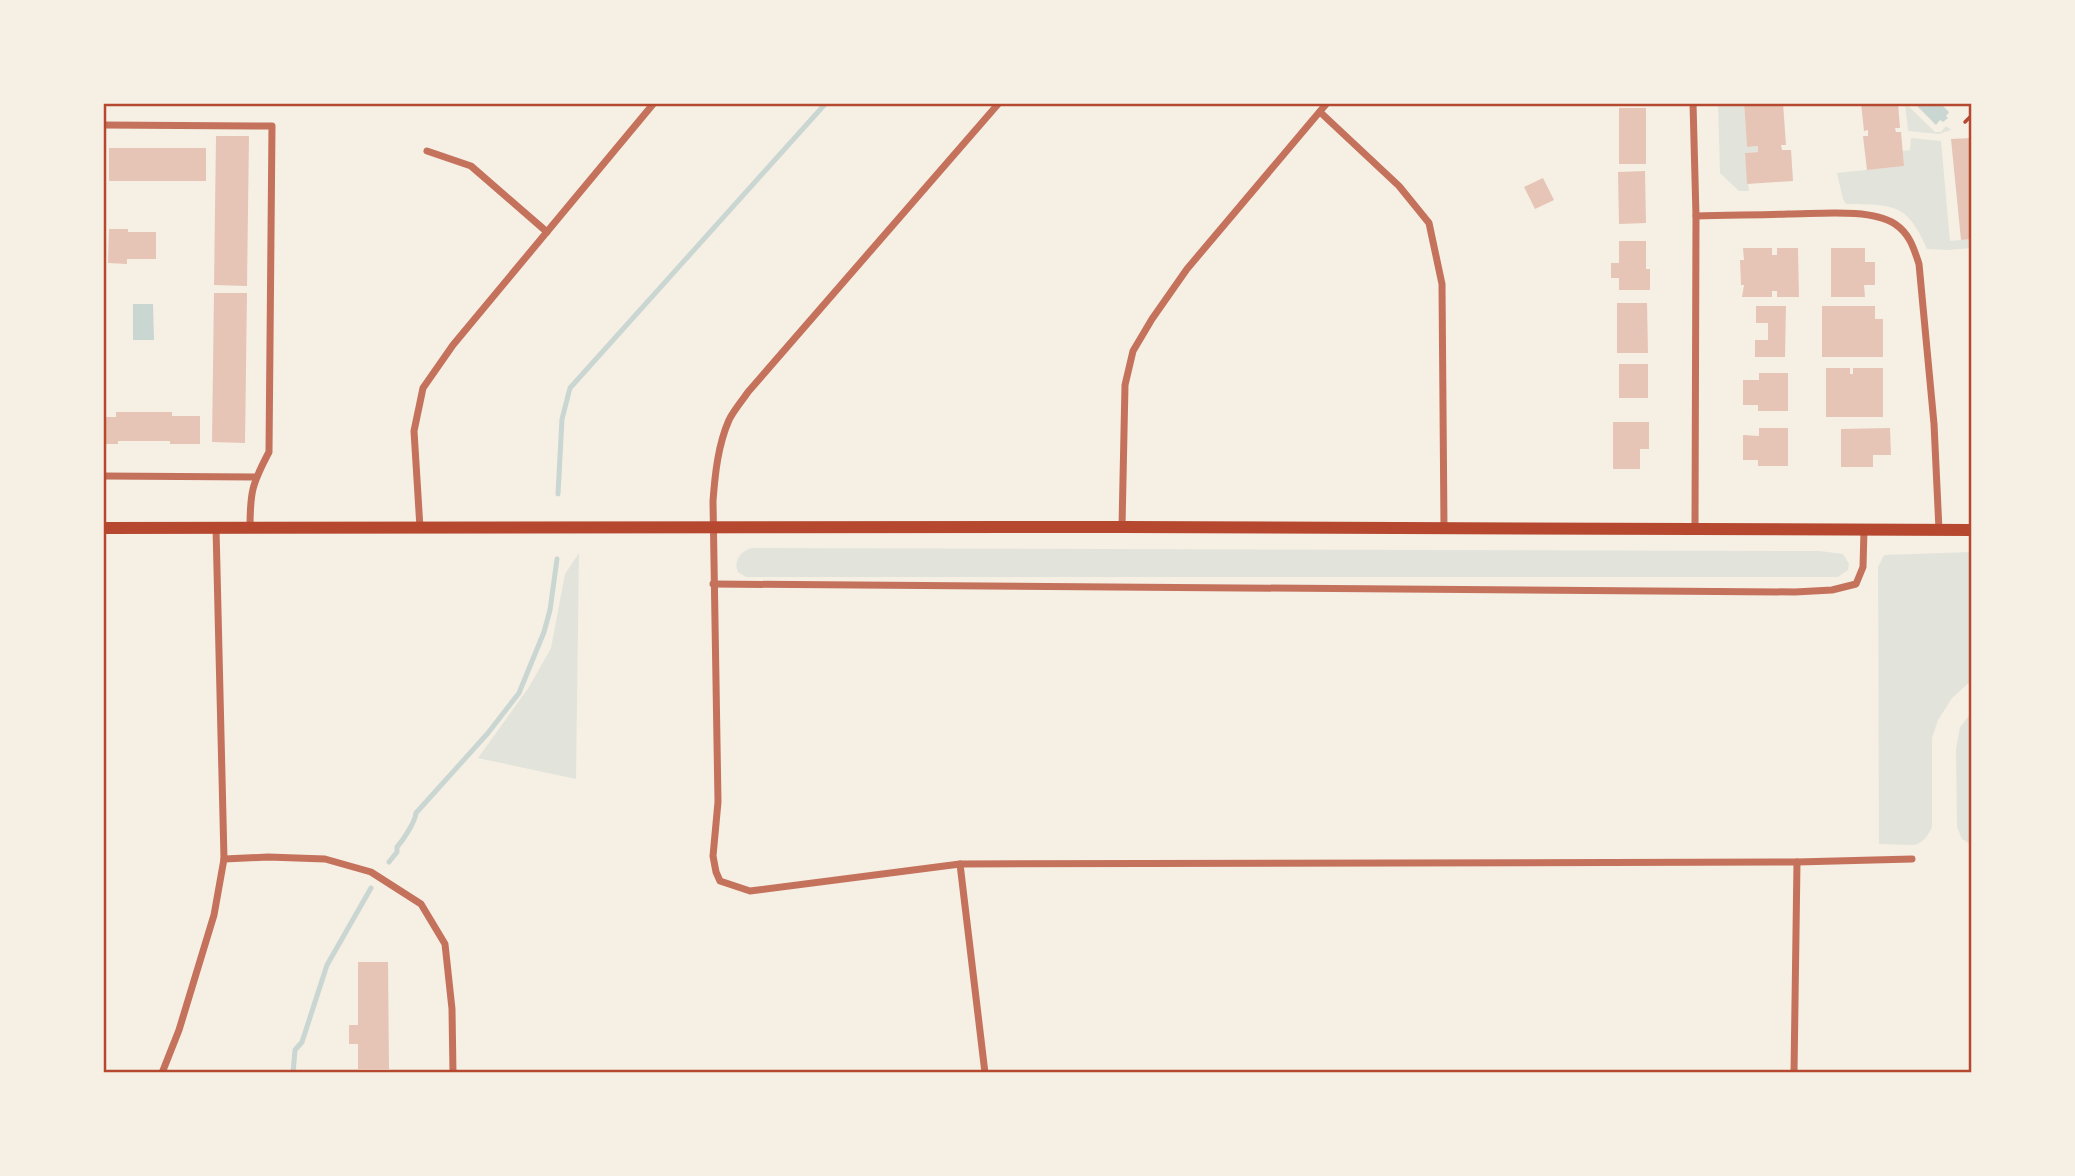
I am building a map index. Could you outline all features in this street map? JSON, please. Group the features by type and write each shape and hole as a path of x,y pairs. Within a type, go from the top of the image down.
{"main road":[{"path":"103,528 1972,530"}],"street":[{"path":"420,528 414,432 423,388 453,345 653,103"},
{"path":"999,103 730,418 715,473 713,528 718,802 713,856 720,881 750,891 960,864 1797,862 1912,859"},
{"path":"1122,527 1125,386 1133,351 1187,269 1327,103"},
{"path":"1693,103 1696,216 1695,529"},
{"path":"1320,112 1399,186 1429,223 1442,284 1444,528"},
{"path":"103,125 272,126 269,452 255,477 250,498 250,528"},
{"path":"427,151 471,166 547,232"},
{"path":"1696,216 1865,215 1884,218 1904,232 1911,241 1919,264 1934,424 1939,530"},
{"path":"103,476 255,477"},
{"path":"162,1073 179,1030 214,915 225,859 216,528"},
{"path":"713,584 1795,592 1832,590 1856,584 1863,567 1864,530"},
{"path":"225,859 325,859 371,872 421,904 445,944 452,1009 453,1073"},
{"path":"1794,1073 1797,862"},
{"path":"960,864 985,1073"}],"path":[{"path":"1965,122 1971,117"}],"shaded area":[{"path":"1718,103 1744,103 1747,147 1758,146 1758,152 1745,153 1749,191 1739,191 1720,173"},
{"path":"1905,103 1935,132 1941,132 1946,126 1951,130 1939,134 1908,131"},
{"path":"1914,103 1940,103 1949,112 1946,116 1948,118 1943,122 1940,120 1936,125"},
{"path":"1911,138 1941,141 1950,241 1972,239 1972,248 1927,249 1905,214 1887,206 1846,204 1843,199 1837,173 1903,166 1902,151 1910,150"},
{"path":"133,304 153,304 154,340 133,340"},
{"path":"752,548 1820,551 1843,554 1849,564 1848,570 1838,577 746,577 738,572 737,560 744,551"},
{"path":"1972,552 1972,680 1952,698 1938,720 1932,738 1932,827 1925,839 1914,845 1879,844 1878,567 1884,555"},
{"path":"579,553 576,779 478,758 529,687 551,648 565,574"},
{"path":"1972,712 1972,845 1962,839 1957,827 1956,749 1960,727"}],"building":[{"path":"1744,103 1783,103 1786,145 1781,145 1782,150 1791,150 1793,181 1747,184 1745,153 1758,152 1758,146 1747,147"},
{"path":"1861,103 1898,103 1900,128 1895,128 1896,132 1901,132 1904,166 1867,170 1863,136 1868,136 1868,130 1864,131"},
{"path":"1619,108 1646,108 1646,164 1619,164"},
{"path":"216,136 249,136 247,286 214,285"},
{"path":"1972,138 1972,239 1961,240 1951,139"},
{"path":"109,148 206,148 206,181 109,181"},
{"path":"1645,171 1646,223 1619,224 1618,172"},
{"path":"1543,178 1554,200 1535,209 1524,187"},
{"path":"109,229 156,232 156,259 127,259 127,264 108,263"},
{"path":"1619,241 1646,241 1646,269 1650,269 1650,290 1619,290 1619,278 1611,278 1611,263 1619,263"},
{"path":"1743,248 1772,248 1772,255 1777,255 1777,248 1798,248 1799,297 1777,297 1777,291 1772,291 1772,297 1742,297 1744,285 1741,285 1740,260 1744,260"},
{"path":"1831,248 1865,248 1865,262 1875,262 1875,285 1864,285 1865,297 1831,297"},
{"path":"214,293 247,293 245,443 212,442"},
{"path":"1617,303 1647,303 1648,353 1617,353"},
{"path":"1756,306 1786,306 1785,357 1755,357 1755,340 1768,340 1768,323 1756,323"},
{"path":"1822,306 1875,306 1875,319 1883,319 1883,357 1822,357"},
{"path":"1619,364 1648,364 1648,398 1619,398"},
{"path":"1826,368 1850,368 1850,374 1853,374 1853,368 1883,368 1883,417 1826,417"},
{"path":"1759,373 1788,373 1788,411 1758,411 1758,405 1743,405 1743,380 1759,380"},
{"path":"116,412 172,412 172,416 200,416 200,444 118,441 118,444 103,444 103,417 116,417"},
{"path":"1613,422 1649,422 1649,449 1640,449 1640,469 1613,469"},
{"path":"1759,428 1788,428 1788,466 1758,466 1758,460 1743,460 1743,435 1759,436"},
{"path":"1890,428 1891,455 1873,455 1873,467 1841,467 1841,429"},
{"path":"358,962 388,962 389,1069 358,1069 358,1044 349,1044 349,1025 358,1025"}],"waterway":[{"path":"558,494 562,419 570,388 826,103"},
{"path":"389,862 397,852 397,847 409,830 416,813 488,733 519,693 544,632 557,559"},
{"path":"293,1073 295,1050 302,1042 327,965 371,888"}]}
